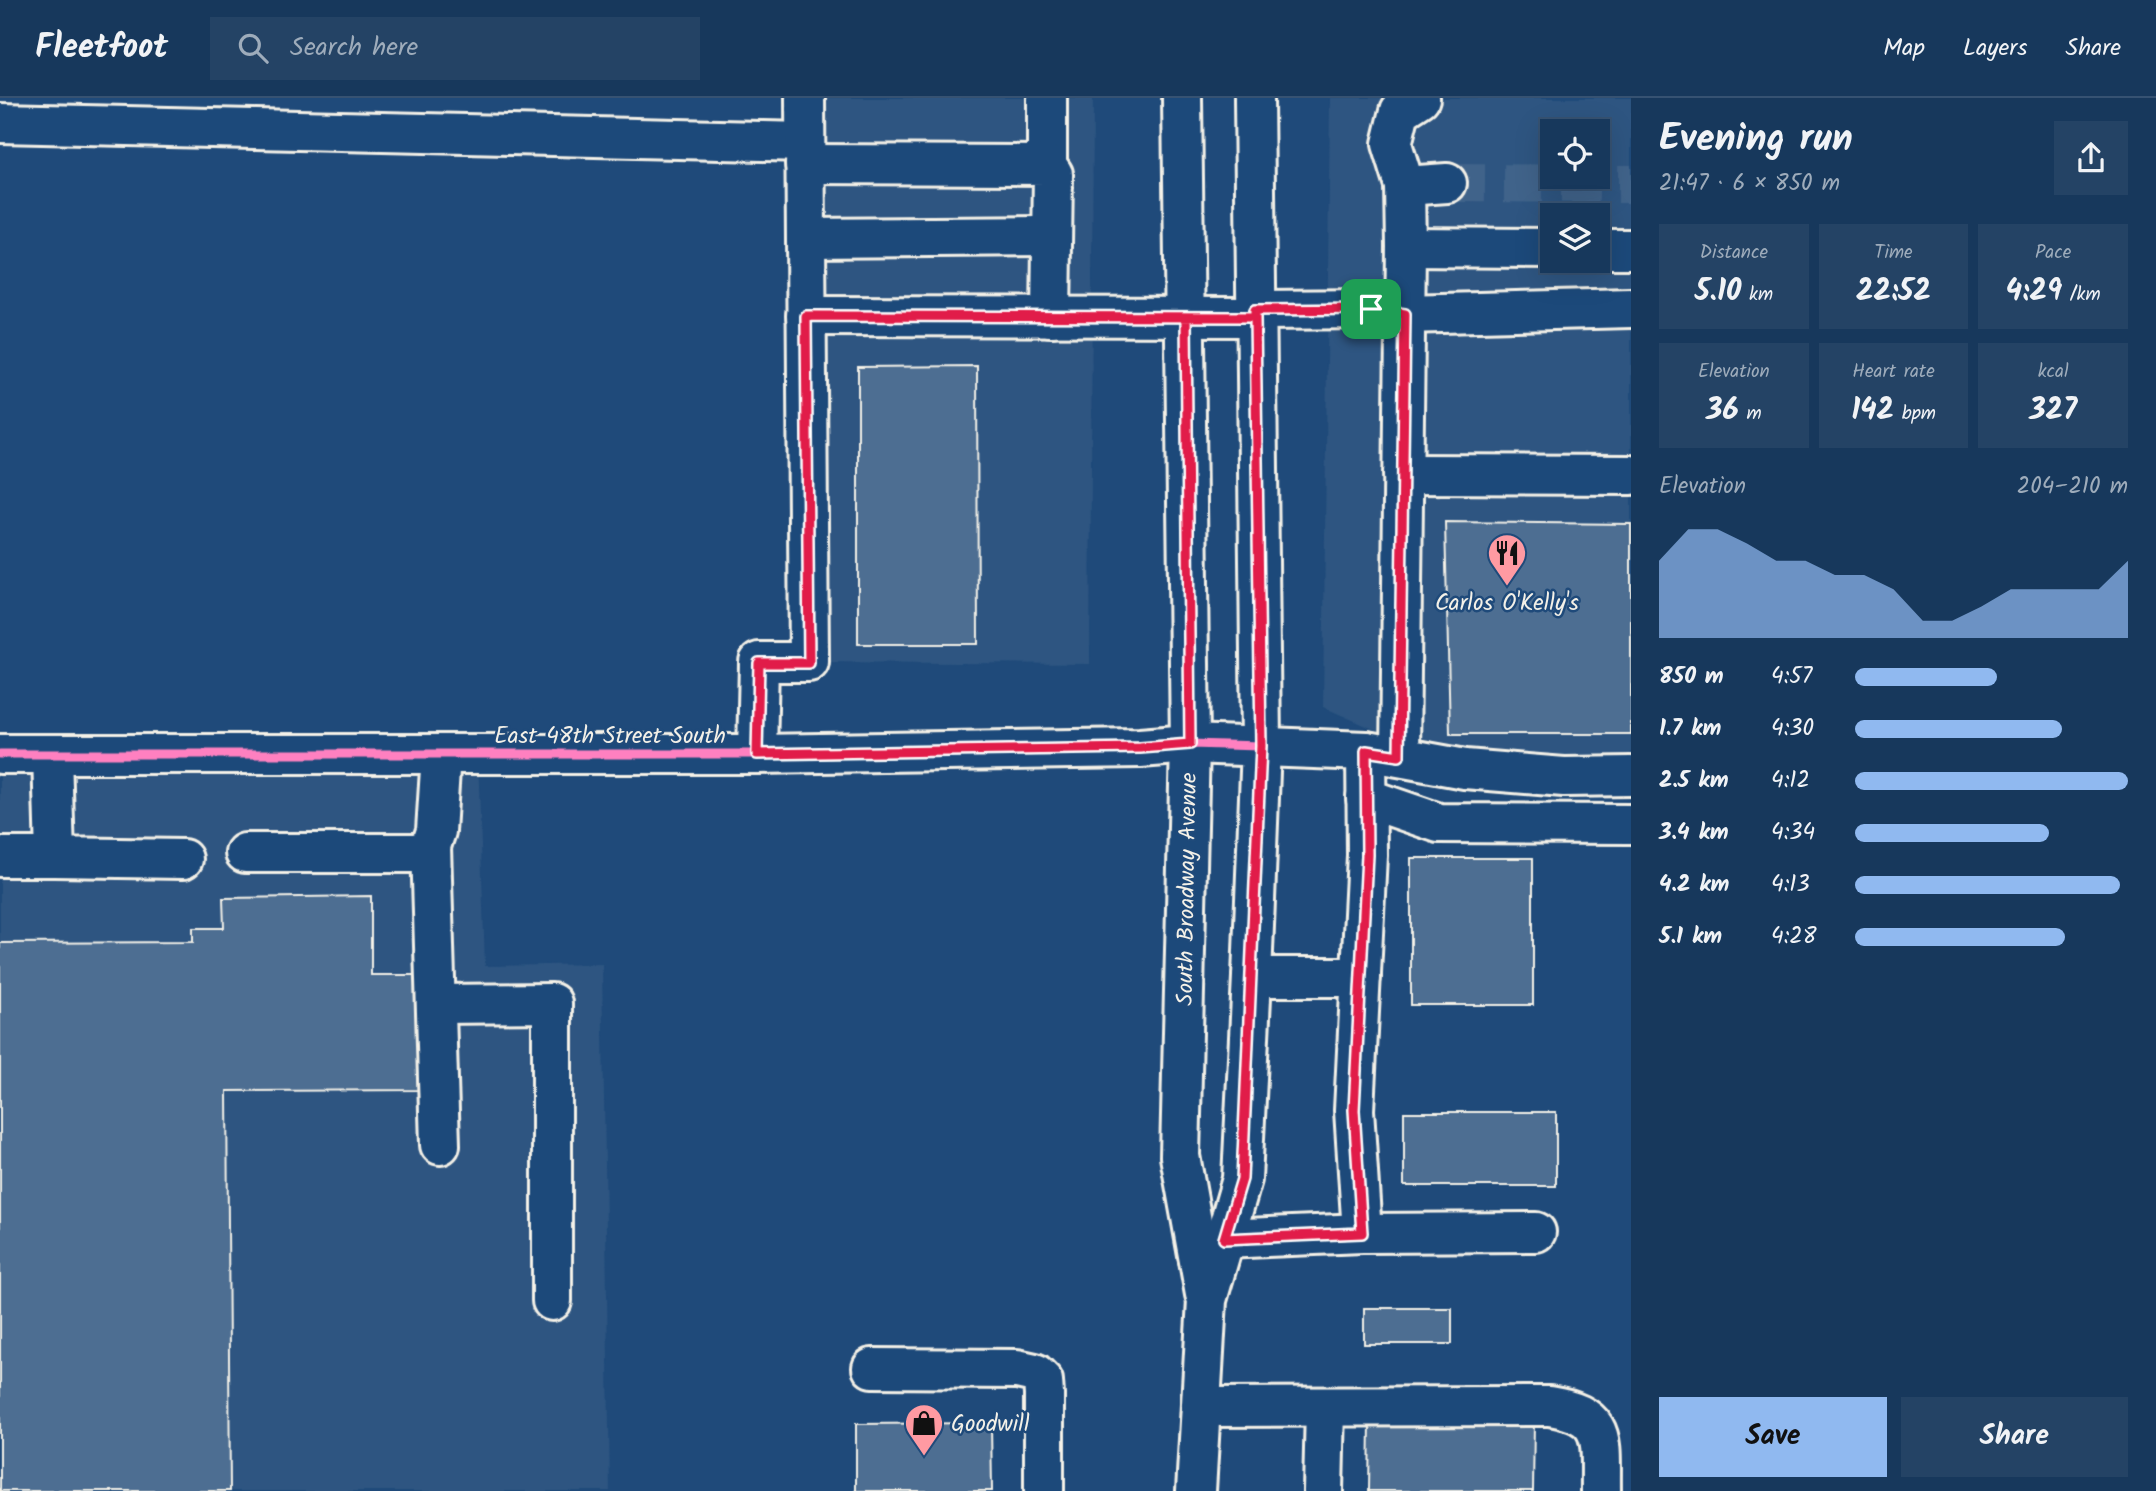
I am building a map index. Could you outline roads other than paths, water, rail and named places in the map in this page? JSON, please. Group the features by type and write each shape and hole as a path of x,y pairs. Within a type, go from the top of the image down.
{"main road":[{"path":"757,754 759,663 809,663 805,98"},
{"path":"1047,98 1047,165 1053,174 1051,317"},
{"name":"South Broadway Avenue","path":"1182,98 1190,744 1180,1156 1207,1300"},
{"name":"South Broadway Avenue","path":"1196,1491 1207,1300 1242,1179 1252,977 1261,746 1254,98"},
{"path":"1362,1233 1354,1110 1367,855 1366,798 1383,753 1403,474 1405,186 1392,144 1399,111 1420,98"},
{"path":"0,123 805,153 1047,165"},
{"path":"1405,186 1447,183"},
{"path":"806,238 1052,236"},
{"path":"1406,247 1540,248"},
{"path":"1610,249 1631,249"},
{"path":"806,316 1255,317 1380,324 1405,314 1631,308"},
{"path":"1403,474 1631,475"},
{"name":"East 48th Street South","path":"0,754 757,754 1140,748 1190,744 1383,753 1465,769 1564,777 1631,776"},
{"path":"52,754 55,857"},
{"path":"440,1145 431,846 436,831 442,754"},
{"path":"1366,798 1439,823 1631,824"},
{"path":"245,853 418,853 431,846"},
{"path":"0,857 183,859"},
{"path":"1252,977 1361,977"},
{"path":"436,1004 552,1003 552,1301"},
{"path":"1224,1239 1362,1233 1536,1232"},
{"path":"872,1368 1017,1369 1035,1373 1043,1381 1044,1491"},
{"path":"1201,1407 1549,1406 1567,1409 1585,1415 1595,1427 1600,1446 1601,1491"},
{"path":"1323,1491 1325,1407"}],"tunnel":[{"path":"1447,183 1631,184"}],"place":[{"name":"Carlos O'Kelly's","path":"1507,587"},
{"name":"Goodwill","path":"924,1457"}]}
